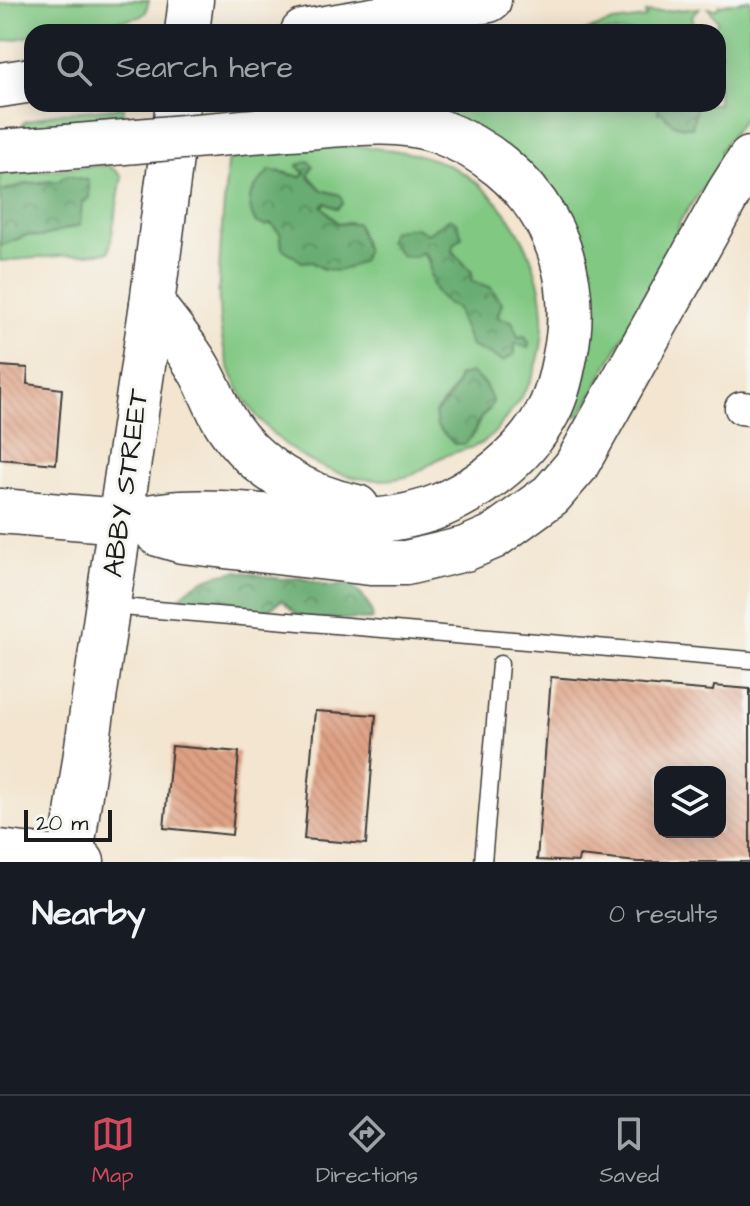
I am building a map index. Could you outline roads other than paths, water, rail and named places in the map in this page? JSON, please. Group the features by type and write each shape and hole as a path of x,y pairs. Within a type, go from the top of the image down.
{"main road":[{"path":"188,24 191,0"},
{"path":"350,24 489,0"},
{"path":"0,85 24,81"},
{"name":"ABBY STREET","path":"74,862 177,112"},
{"path":"0,152 288,128 395,124 434,130 465,142 498,164 524,187 544,213 558,242 568,274 570,310 568,345 560,381 545,417 526,445 502,468 457,497 423,510 389,519 356,522 182,513 121,521 0,511"},
{"path":"121,521 182,541 370,563 406,563 465,549 493,537 551,495 576,466 750,159"},
{"path":"152,304 199,369 225,421 265,465 285,480 319,497 381,512 423,510"},
{"path":"0,852 74,862"}],"lane":[{"path":"108,605 750,660"},
{"path":"483,862 500,664"}]}
